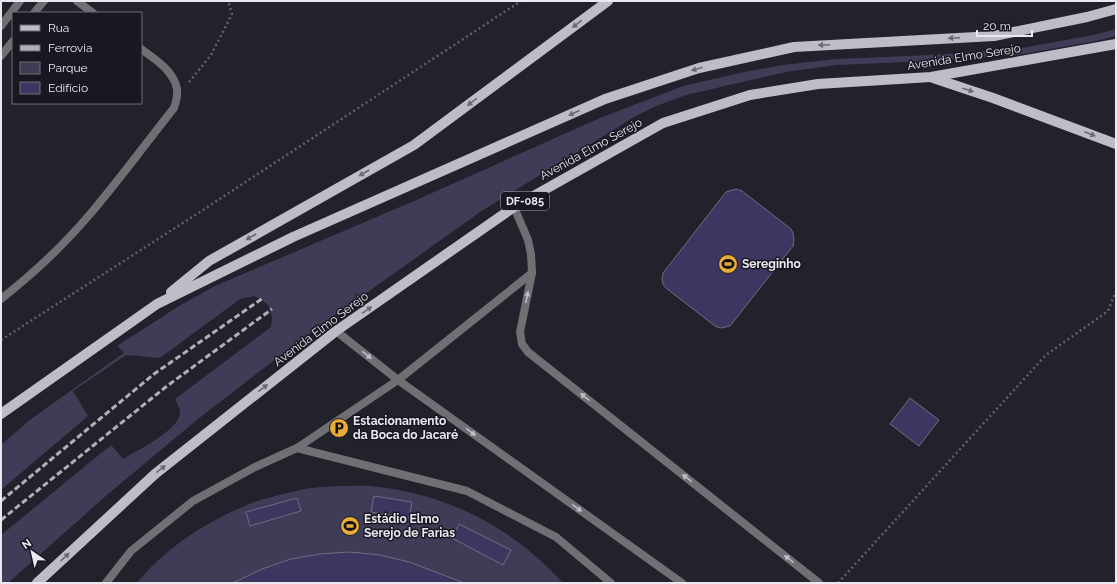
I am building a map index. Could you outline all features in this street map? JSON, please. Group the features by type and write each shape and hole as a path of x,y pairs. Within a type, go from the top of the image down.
{"main road":[{"path":"158,304 209,261 414,145 608,1"},
{"name":"Avenida Elmo Serejo","path":"1,414 158,304 293,237 605,99 699,68 794,47 994,36 1087,17 1116,9"},
{"name":"Avenida Elmo Serejo","path":"37,583 155,474 336,331 514,207 663,123 750,95 818,84 931,77 1116,44"},
{"path":"931,77 993,98 1116,144"}],"lane":[{"path":"1,26 20,1"},
{"path":"35,12 44,1"},
{"path":"77,1 92,12"},
{"path":"1,56 12,41"},
{"path":"1,299 30,276 61,246 90,214 174,108 177,97 177,88 172,77 162,64 142,50"},
{"path":"514,207 528,240 532,254 532,273 520,332 522,344 528,352 819,583"},
{"path":"106,583 131,551 193,501 255,467 297,448 398,380 532,273"},
{"path":"336,331 398,380 682,583"},
{"path":"297,448 467,491 556,536 611,583"}],"path":[{"path":"177,97 211,55 232,14 228,1"},
{"path":"1,340 204,210 521,1"},
{"path":"838,583 1046,355 1108,311 1116,291"}],"green space":[{"path":"1116,29 1116,36 1017,55 931,61 837,65 786,72 686,95 656,106 636,116 483,210 299,341 198,419 108,494 8,583 1,583 1,535 111,445 123,459 167,432 179,418 180,410 175,399 271,327 272,317 268,305 254,296 240,299 160,358 126,355 73,391 88,416 1,490 1,445 31,419 124,353 117,346 179,306 215,286 414,201 600,118 683,86 783,65 837,59 931,55 1016,49 1093,35"},
{"name":"Estádio Elmo Serejo de Farias","path":"374,486 406,491 432,498 456,507 480,518 524,546 563,583 137,583 160,558 173,547 216,519 260,500 310,488"}],"building":[{"name":"Sereginho","path":"736,189 742,191 791,229 794,240 793,246 730,326 721,328 715,326 666,288 663,284 662,278 663,273 726,192"},
{"path":"910,398 939,420 919,446 890,424"},
{"path":"374,496 412,502 409,518 371,512"},
{"path":"297,498 301,511 250,526 246,512"},
{"path":"459,524 511,550 503,565 452,538"},
{"path":"350,552 380,555 409,562 462,583 233,583 262,569 291,559 320,554"}],"railway":[{"path":"1,501 154,374 263,298"},
{"path":"1,520 167,386 272,309"}],"place":[{"name":"Sereginho","path":"728,264"},
{"name":"Estacionamento da Boca do Jacaré","path":"339,428"},
{"name":"Estádio Elmo Serejo de Farias","path":"350,526"}]}
